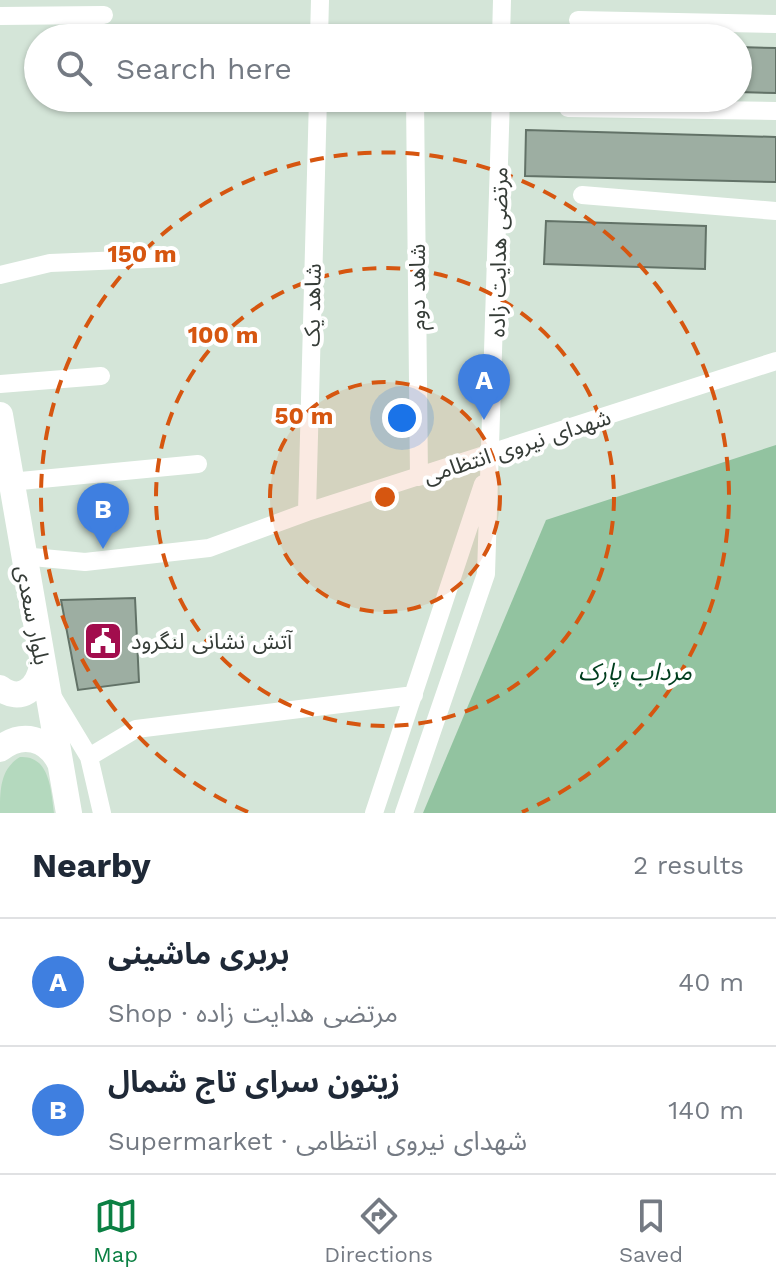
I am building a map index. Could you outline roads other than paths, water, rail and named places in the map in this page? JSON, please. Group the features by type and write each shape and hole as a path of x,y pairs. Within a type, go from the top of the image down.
{"highway":[{"name":"بلوار سعدی","path":"0,415 22,556 69,813"},
{"path":"0,688 11,695 28,692 44,677"},
{"path":"0,749 14,740 31,738 52,749 60,763"}],"street":[{"path":"319,24 320,0"},
{"path":"501,24 502,0"},
{"path":"0,16 104,15"},
{"path":"578,20 776,24"},
{"path":"752,111 776,111"},
{"name":"شاهد یک","path":"307,512 318,112"},
{"name":"شاهد دوم","path":"415,112 419,477"},
{"name":"مرتضی هدایت زاده","path":"404,813 486,574 501,112"},
{"path":"582,195 776,211"},
{"path":"0,275 50,263 171,258"},
{"name":"شهدای نیروی انتظامی","path":"22,556 85,562 209,548 307,512 776,361"},
{"path":"0,384 101,376"},
{"path":"374,813 492,454"},
{"path":"10,482 198,464"},
{"path":"44,677 89,757 102,813"},
{"path":"89,757 136,729 414,695"}],"water":[{"name":"مرداب پارک","path":"776,445 776,813 423,813 546,520"}],"place":[{"name":"بربری ماشینی","path":"484,420"},
{"name":"زیتون سرای تاج شمال","path":"103,549"},
{"name":"آتش نشانی لنگرود","path":"103,641"}]}
